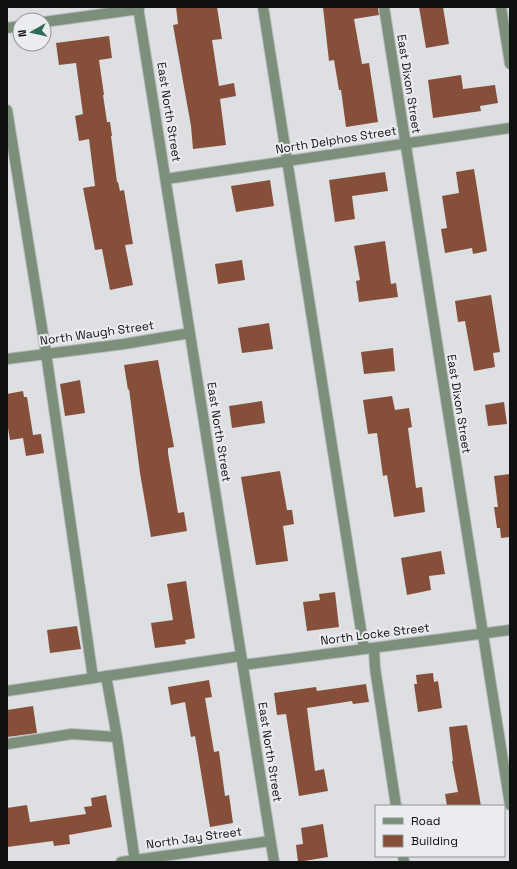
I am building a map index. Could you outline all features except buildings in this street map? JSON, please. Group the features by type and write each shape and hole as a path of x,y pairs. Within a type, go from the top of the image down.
{"street":[{"path":"263,7 364,649"},
{"name":"East Dixon Street","path":"384,7 510,805"},
{"path":"501,7 510,64"},
{"path":"52,21 138,8"},
{"name":"East North Street","path":"138,8 274,862"},
{"path":"7,110 46,353 93,678"},
{"name":"North Delphos Street","path":"166,179 510,128"},
{"name":"North Waugh Street","path":"7,359 124,344 190,333"},
{"name":"North Locke Street","path":"7,691 106,676 242,660 374,648 510,630"},
{"path":"374,648 375,668 396,805"},
{"path":"106,676 117,737 135,861"},
{"path":"7,744 72,734 117,737"},
{"name":"North Jay Street","path":"121,862 270,840"}]}
